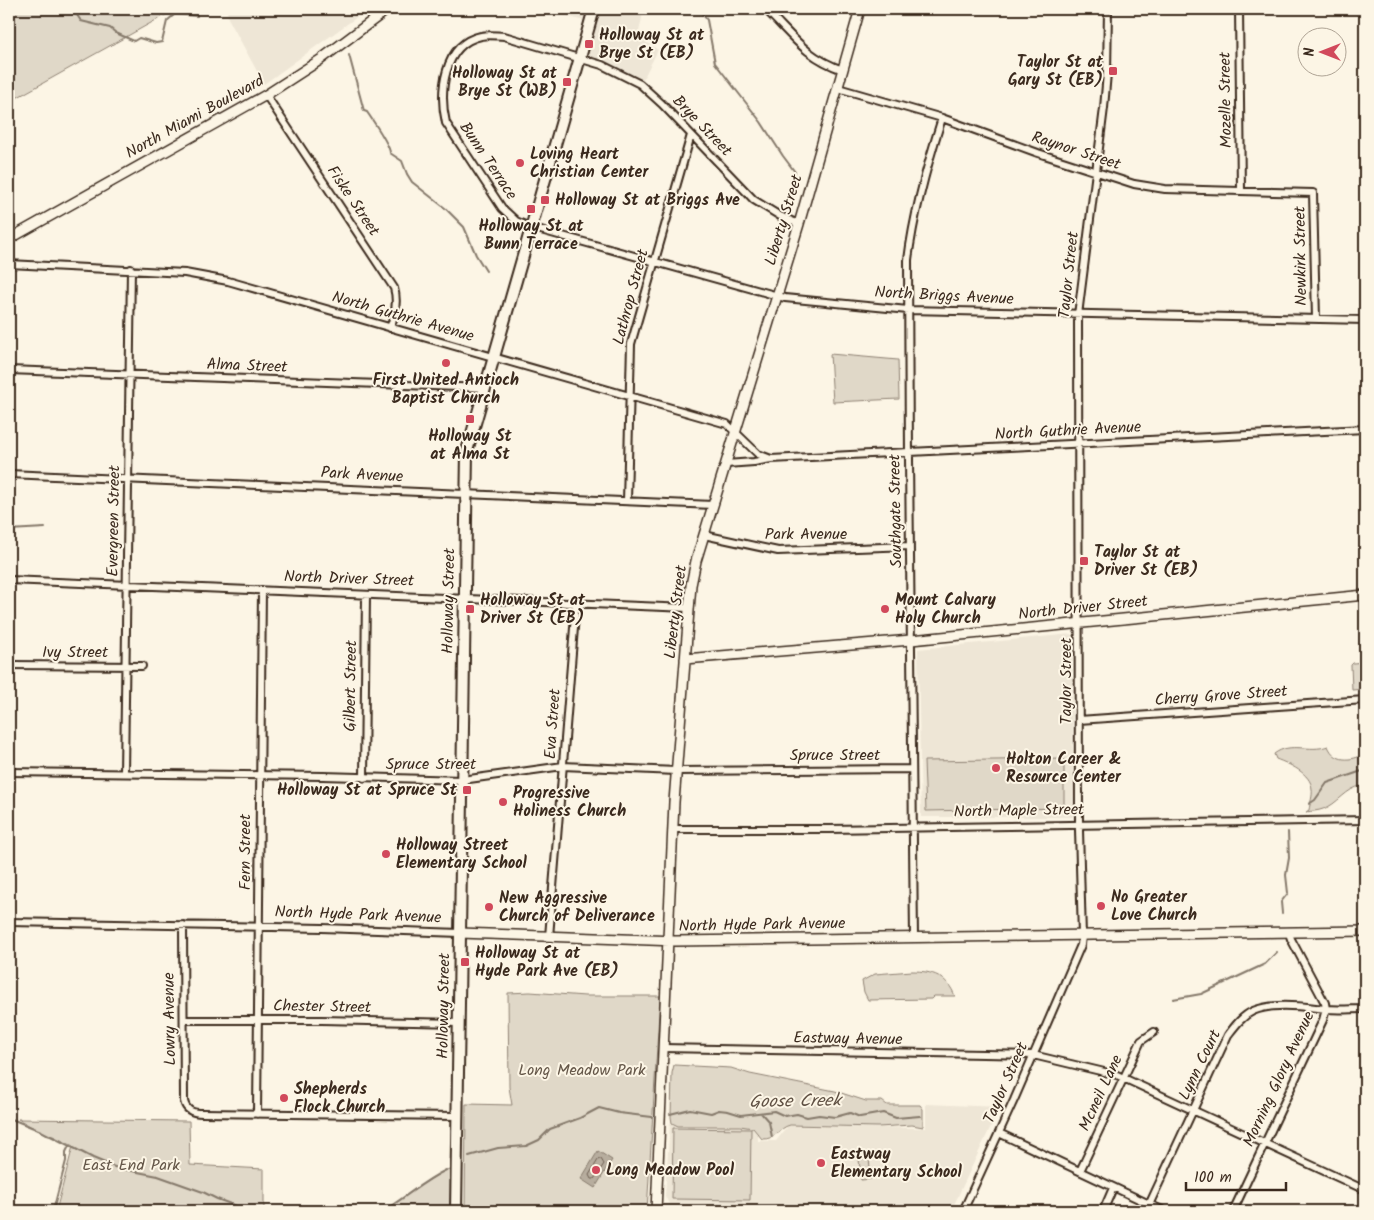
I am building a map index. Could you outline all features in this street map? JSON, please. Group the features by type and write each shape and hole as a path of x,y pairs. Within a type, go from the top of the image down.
{"main road":[{"name":"Holloway Street","path":"456,1211 467,451 594,9"}],"street":[{"name":"North Miami Boulevard","path":"9,238 266,95 320,60 388,9"},
{"path":"765,9 810,54 826,64 843,70"},
{"name":"Liberty Street","path":"656,1211 676,770 688,608 696,561 799,224 860,9"},
{"name":"Taylor Street","path":"964,1211 1081,945 1078,315 1107,73 1108,9"},
{"name":"Mozelle Street","path":"1238,9 1241,191"},
{"name":"Bunn Terrace","path":"530,227 516,220 502,208 446,123 442,96 445,73 460,48 474,38 485,35 504,36 579,58"},
{"name":"Brye Street","path":"579,58 602,65 640,84 754,200 780,216 799,224"},
{"name":"Raynor Street","path":"838,88 942,118 1134,184 1153,188 1313,193"},
{"name":"Fiske Street","path":"266,95 394,288 396,299 395,312 390,328"},
{"name":"Southgate Street","path":"914,938 908,260 915,213 942,118"},
{"name":"Lathrop Street","path":"627,500 630,361 633,338 691,135"},
{"name":"Newkirk Street","path":"1313,193 1316,319"},
{"name":"North Briggs Avenue","path":"530,227 777,296 908,310 1365,320"},
{"name":"North Guthrie Avenue","path":"9,264 185,272 220,279 727,424 758,454 771,459"},
{"name":"Evergreen Street","path":"124,773 131,269"},
{"name":"Alma Street","path":"9,370 484,388"},
{"name":"North Guthrie Avenue","path":"726,464 771,459 1365,429"},
{"name":"Park Avenue","path":"9,474 627,500 713,506"},
{"name":"Park Avenue","path":"704,535 778,551 910,546"},
{"name":"North Driver Street","path":"9,580 688,608"},
{"name":"Fern Street","path":"257,1114 262,590"},
{"name":"Gilbert Street","path":"364,778 366,595"},
{"name":"North Driver Street","path":"685,659 911,640 1365,595"},
{"name":"Eva Street","path":"549,937 576,603"},
{"name":"Ivy Street","path":"9,665 142,666"},
{"name":"Cherry Grove Street","path":"1079,720 1365,700"},
{"name":"Spruce Street","path":"9,772 462,780 563,766 676,770 912,768"},
{"name":"North Maple Street","path":"673,830 1365,820"},
{"name":"North Hyde Park Avenue","path":"9,922 258,927 668,941 1365,931"},
{"name":"Lowry Avenue","path":"182,925 185,1106 189,1110 202,1114 257,1114"},
{"name":"Morning Glory Avenue","path":"1233,1211 1323,1020 1326,1009 1325,1003 1289,933"},
{"name":"Lynn Court","path":"1149,1205 1228,1035 1237,1023 1252,1012 1265,1007 1365,1009"},
{"name":"Chester Street","path":"184,1020 458,1023"},
{"name":"Mcneil Lane","path":"1080,1171 1141,1041 1154,1032"},
{"name":"Eastway Avenue","path":"663,1048 1033,1055 1124,1078 1365,1190"},
{"path":"257,1114 457,1116"},
{"path":"999,1133 1164,1211"},
{"path":"1103,1211 1113,1188"}],"shaded area":[{"path":"227,9 368,9 264,84 228,18"},
{"path":"542,9 644,9 638,36 658,50 642,81 608,64 583,57 593,22"},
{"name":"Holton Career & Resource Center","path":"1072,634 1073,817 921,817 918,649"},
{"name":"Eastway Elementary School","path":"926,1104 1000,1107 951,1211 755,1211 734,1204 671,1208 665,1196 670,1124 751,1125 758,1135 758,1141 776,1141 788,1126 926,1128"}],"green space":[{"path":"9,9 176,9 9,102"},
{"path":"830,354 898,360 899,399 833,402"},
{"path":"1365,662 1365,689 1352,690 1351,665 1353,663"},
{"path":"1328,746 1331,752 1339,758 1349,759 1365,754 1365,792 1362,786 1357,787 1328,807 1306,812 1309,810 1312,797 1311,783 1304,774 1293,766 1276,759 1274,754 1287,748 1321,748"},
{"path":"1064,759 1064,808 926,811 924,761"},
{"path":"912,971 926,972 938,976 948,984 955,996 934,996 931,999 868,1000 862,981 875,974"},
{"name":"Long Meadow Park","path":"530,992 585,996 660,996 647,1211 562,1207 560,1211 465,1211 466,1104 512,1105 509,1087 508,993"},
{"path":"674,1065 731,1068 750,1074 835,1091 866,1101 882,1101 887,1105 920,1105 923,1109 923,1127 912,1125 878,1127 790,1125 771,1138 762,1139 753,1128 740,1126 678,1126 672,1123 671,1117 672,1073"},
{"name":"East End Park","path":"18,1119 189,1121 190,1165 264,1169 264,1211 56,1211 73,1146 53,1136 48,1136"},
{"path":"673,1128 751,1129 750,1200 672,1199"},
{"path":"869,1158 871,1179 861,1180 859,1159"},
{"path":"451,1168 451,1211 383,1211 442,1172"}],"water":[{"name":"Long Meadow Pool","path":"598,1151 612,1160 595,1188 581,1179"}],"waterway":[{"path":"62,9 77,15 81,21 110,28 116,33 134,41 139,38 156,43 162,42 167,21 175,14 197,16"},
{"path":"699,9 707,20 715,63 761,122 795,172"},
{"path":"349,55 364,111 367,112 381,133 390,153 402,161 412,182 445,208 464,227 476,255 486,271"},
{"path":"9,530 45,528"},
{"name":"Goose Creek","path":"1309,804 1315,800 1327,783 1365,770"},
{"name":"Goose Creek","path":"1282,913 1281,902 1288,893 1286,875 1289,858 1288,832"},
{"name":"Goose Creek","path":"1173,999 1201,994 1265,964 1277,952"},
{"name":"Goose Creek","path":"469,1156 498,1148 526,1146 539,1140 550,1129 580,1118 599,1108 619,1113 652,1117"},
{"name":"Goose Creek","path":"670,1114 690,1109 711,1113 719,1110 728,1111 741,1115 774,1111 785,1116 797,1114 807,1117 819,1115 835,1117 850,1113 860,1117 883,1113 896,1118 920,1116"},
{"path":"761,1113 769,1122 772,1137"},
{"name":"Goose Creek","path":"9,1118 41,1131 93,1158 117,1168 158,1176 250,1211"},
{"path":"53,1211 69,1146"},
{"name":"Goose Creek","path":"383,1211 446,1170"}],"place":[{"name":"Holloway St at Brye St (EB)","path":"589,44"},
{"name":"Taylor St at Gary St (EB)","path":"1113,71"},
{"name":"Holloway St at Brye St (WB)","path":"567,82"},
{"name":"Loving Heart Christian Center","path":"520,163"},
{"name":"Holloway St at Briggs Ave","path":"545,200"},
{"name":"Holloway St at Bunn Terrace","path":"531,209"},
{"name":"First United Antioch Baptist Church","path":"446,363"},
{"name":"Holloway St at Alma St","path":"470,419"},
{"name":"Taylor St at Driver St (EB)","path":"1084,561"},
{"name":"Holloway St at Driver St (EB)","path":"470,609"},
{"name":"Mount Calvary Holy Church","path":"885,609"},
{"name":"Holton Career & Resource Center","path":"996,768"},
{"name":"Holloway St at Spruce St","path":"467,790"},
{"name":"Progressive Holiness Church","path":"503,802"},
{"name":"Holloway Street Elementary School","path":"386,854"},
{"name":"No Greater Love Church","path":"1101,906"},
{"name":"New Aggressive Church of Deliverance","path":"489,907"},
{"name":"Holloway St at Hyde Park Ave (EB)","path":"465,962"},
{"name":"Shepherds Flock Church","path":"284,1098"},
{"name":"Eastway Elementary School","path":"821,1163"},
{"name":"Long Meadow Pool","path":"596,1170"}]}
